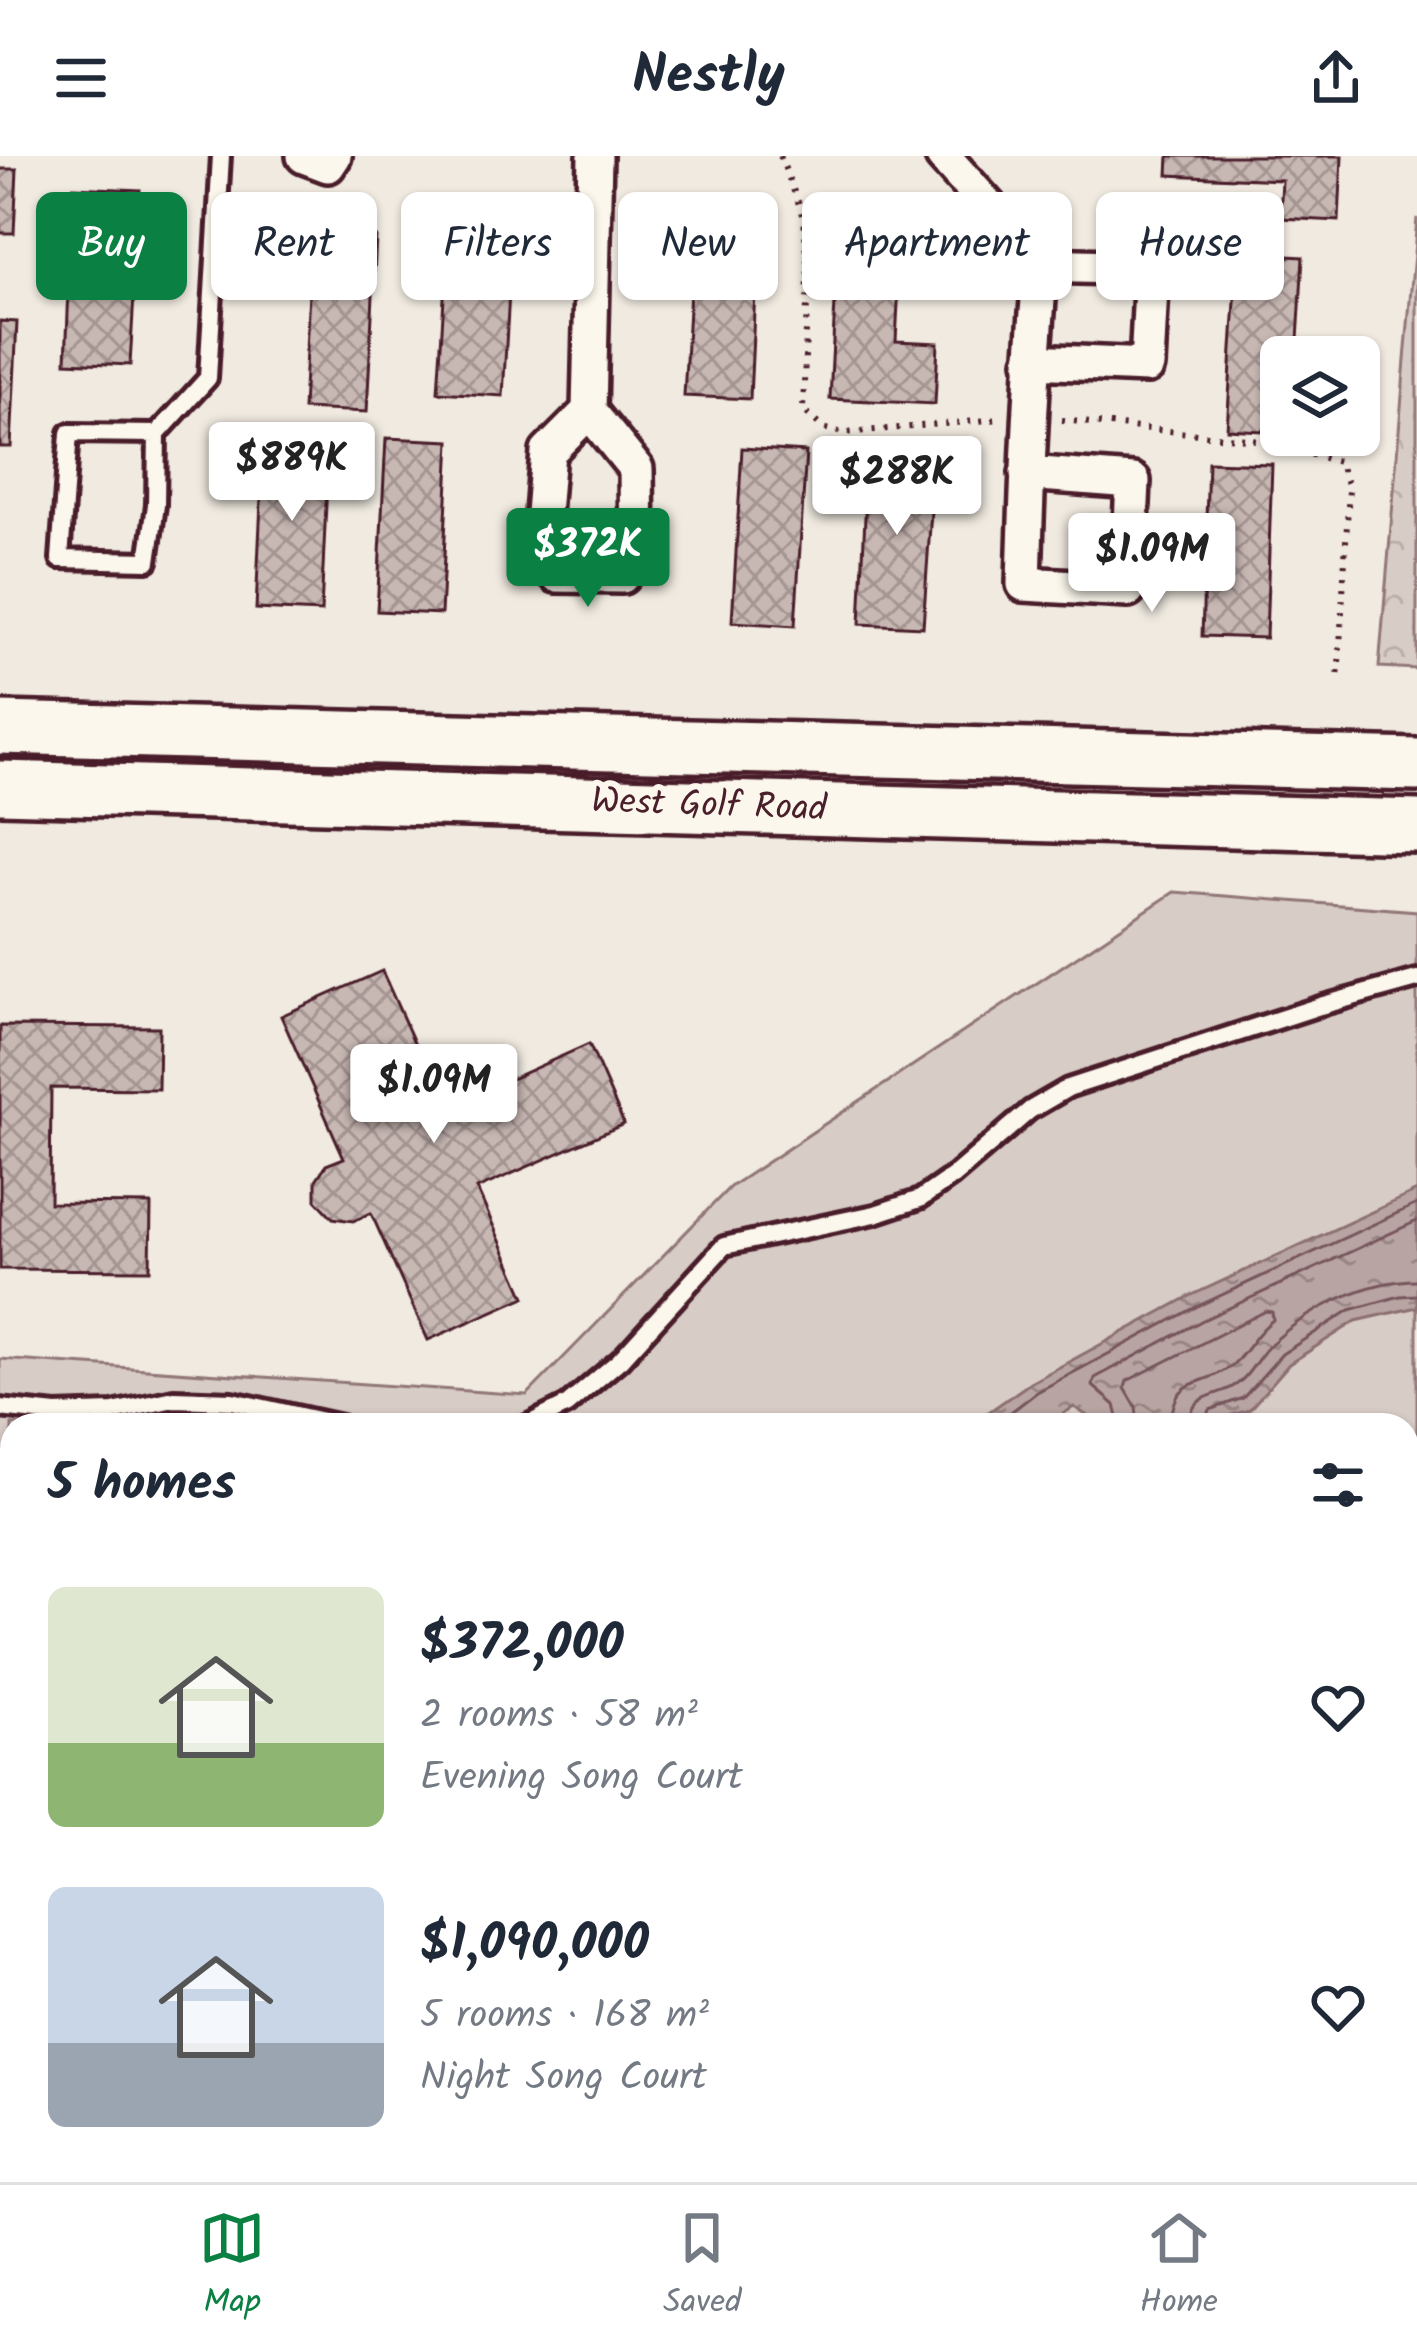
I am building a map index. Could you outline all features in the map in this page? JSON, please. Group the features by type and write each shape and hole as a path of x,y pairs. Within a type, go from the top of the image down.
{"main road":[{"name":"West Golf Road","path":"0,728 1417,765"},
{"name":"West Golf Road","path":"0,787 1417,826"}],"street":[{"path":"304,156 328,165 334,156"},
{"path":"589,411 548,452 540,551 557,575 622,576 638,555 636,469 589,411 595,156"},
{"path":"943,156 976,192"},
{"path":"1032,361 1147,366 1152,268 1072,266"},
{"path":"1027,473 1133,481 1128,590 1024,584 1027,473 1032,361 1038,300"}],"lane":[{"path":"157,434 69,433 60,559 148,560 156,505 157,434 208,378 221,156"},
{"path":"551,1413 620,1360 724,1246 874,1214 920,1198 1030,1110 1068,1088 1417,979"},
{"path":"84,1413 174,1399 232,1401 295,1413"},
{"path":"0,1408 47,1413"}],"green space":[{"path":"1417,218 1417,669 1379,667"},
{"path":"1174,892 1417,911 1417,1413 0,1413 0,1359 527,1395 730,1187"}],"water":[{"path":"1417,1191 1417,1307 1356,1321 1289,1364 1249,1410 1083,1413 1074,1407 1064,1413 987,1413 1030,1383 1190,1296"}],"building":[{"path":"1169,156 1342,156 1339,221 1284,218 1282,180 1168,175"},
{"path":"0,169 17,169 14,233 0,233"},
{"path":"73,187 140,190 140,192 73,192"},
{"path":"1284,256 1303,257 1298,336 1260,336 1260,431 1227,429 1235,300 1284,300"},
{"path":"68,300 134,300 130,365 66,362"},
{"path":"309,300 373,300 367,412 303,409"},
{"path":"444,300 509,300 503,396 438,392"},
{"path":"689,300 755,300 750,399 684,396"},
{"path":"835,300 898,300 896,341 938,343 935,404 830,399"},
{"path":"0,321 17,322 11,447 0,447"},
{"path":"264,436 329,439 321,612 256,609"},
{"path":"386,438 450,441 441,614 377,611"},
{"path":"742,448 806,452 795,626 732,622"},
{"path":"868,451 935,454 923,627 860,624"},
{"path":"1208,462 1272,464 1266,638 1202,636"},
{"path":"382,971 444,1109 589,1044 624,1124 477,1189 525,1297 428,1340 371,1213 353,1221 333,1218 316,1200 316,1180 326,1165 344,1158 281,1016"},
{"path":"0,1026 159,1027 158,1089 51,1088 50,1203 151,1204 150,1270 0,1269"}]}
